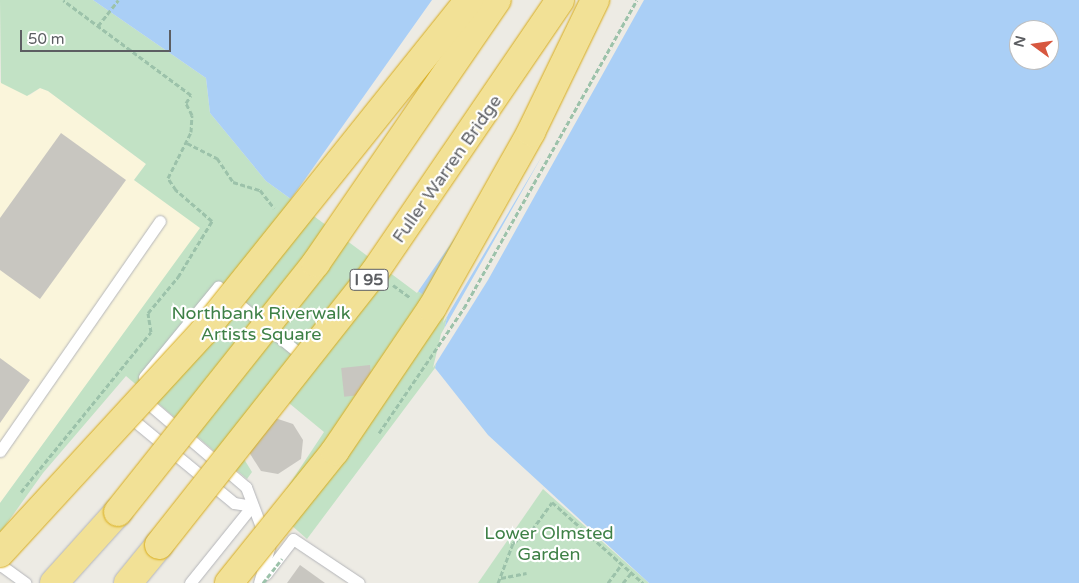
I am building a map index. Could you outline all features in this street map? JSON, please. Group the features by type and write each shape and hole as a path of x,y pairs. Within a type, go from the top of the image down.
{"highway":[{"path":"0,553 204,331 468,0"},
{"path":"62,583 321,255 497,0"},
{"name":"Fuller Warren Bridge","path":"128,583 374,273 560,0"},
{"path":"229,583 320,470 432,308 531,132 595,0"},
{"path":"54,583 118,512"}],"lane":[{"path":"0,451 160,221"},
{"path":"25,583 2,566 2,552 218,287 301,355 116,583"},
{"path":"133,391 246,487 269,548 259,583"},
{"path":"119,408 234,503 252,506"},
{"path":"190,583 252,506"},
{"path":"259,583 293,539 359,583"}],"path":[{"path":"98,26 118,0"},
{"path":"498,583 513,543 532,530 552,502 640,582"},
{"path":"608,583 622,564"},
{"path":"500,578 527,573"},
{"path":"624,583 631,573"}],"shaded area":[{"path":"0,82 30,95 40,88 48,91 146,164 134,180 201,228 0,503"}],"green space":[{"name":"Northbank Riverwalk Artists Square","path":"0,0 93,0 206,78 210,113 266,181 448,313 435,368 307,539 273,509 324,432 278,394 244,459 252,472 247,479 126,376 43,473 0,533 0,503 200,228 134,180 146,164 48,91 40,88 27,96 1,83"},
{"name":"Lower Olmsted Garden","path":"543,489 649,583 478,583"}],"water":[{"path":"93,0 1079,0 1079,583 649,583 488,435 435,368 448,313 266,181 210,113 206,78"}],"pier":[{"path":"432,0 644,0 488,280 433,368 441,334 542,156 443,323 445,314 423,298 467,220 417,293 291,199"}],"building":[{"path":"61,133 126,180 40,299 0,270 0,218"},
{"path":"0,358 30,380 0,423"},
{"path":"370,365 373,394 344,397 341,368"},
{"path":"275,418 293,424 303,440 301,459 278,474 261,471 247,449"},
{"path":"300,565 325,583 287,583"}]}
